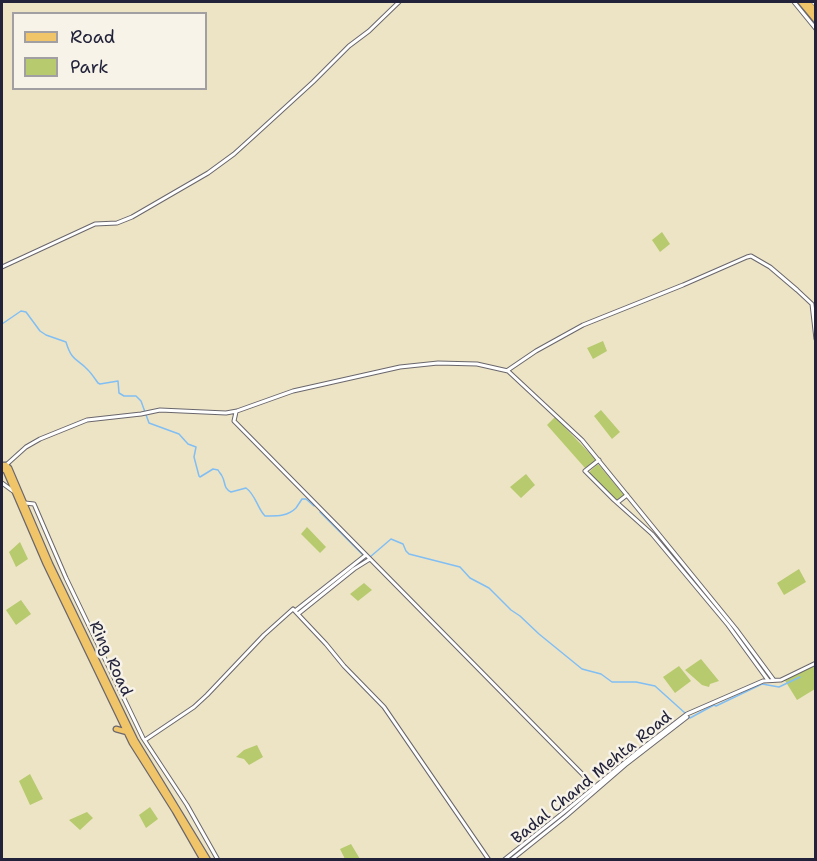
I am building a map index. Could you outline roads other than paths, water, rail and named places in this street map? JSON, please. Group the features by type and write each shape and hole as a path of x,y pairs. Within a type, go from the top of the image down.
{"highway":[{"path":"801,2 816,20"},
{"path":"807,2 816,12"}],"main road":[{"name":"Ring Road","path":"3,467 46,564 132,743 203,860"},
{"name":"Ring Road","path":"3,467 9,468 50,564 135,740 208,860"},
{"path":"116,729 127,732"}],"street":[{"path":"2,267 95,224 117,223 132,217 208,173 234,154 399,2"},
{"path":"794,2 816,29"},
{"path":"813,2 816,5"},
{"path":"508,370 536,351 583,325 751,256 770,267 812,304 816,339"},
{"path":"3,467 26,447 87,420 166,410 225,413 293,391 400,367 438,363 477,364 508,370 582,440 698,586"},
{"path":"237,411 234,421 596,788 504,860"},
{"path":"599,460 585,471 652,534 736,628 770,680"},
{"path":"2,483 16,494"},
{"path":"618,502 627,495"},
{"path":"25,503 34,504 66,578 145,740 187,805 218,860"},
{"path":"295,612 354,570 367,557"},
{"path":"145,740 194,707 264,635 367,557"},
{"path":"295,612 384,707 489,860"},
{"name":"Badal Chand Mehta Road","path":"511,860 687,715 763,681 781,680 816,663"}],"waterway":[{"path":"2,324 21,311 26,312 40,331 66,342 73,356 98,383 118,381 119,393 124,396 136,396 141,401 149,423 179,434 188,444 196,447 194,457 200,477 213,469 218,470 227,489 231,492 246,488 265,516 289,513 302,499 306,499 314,506"},
{"path":"320,512 367,559"},
{"path":"370,557 391,539 403,544 409,554 460,567 470,578 489,588 511,610 582,669 601,674 612,682 636,682 655,686 685,713"},
{"path":"688,716 690,718 762,684 779,687 800,677"}]}
